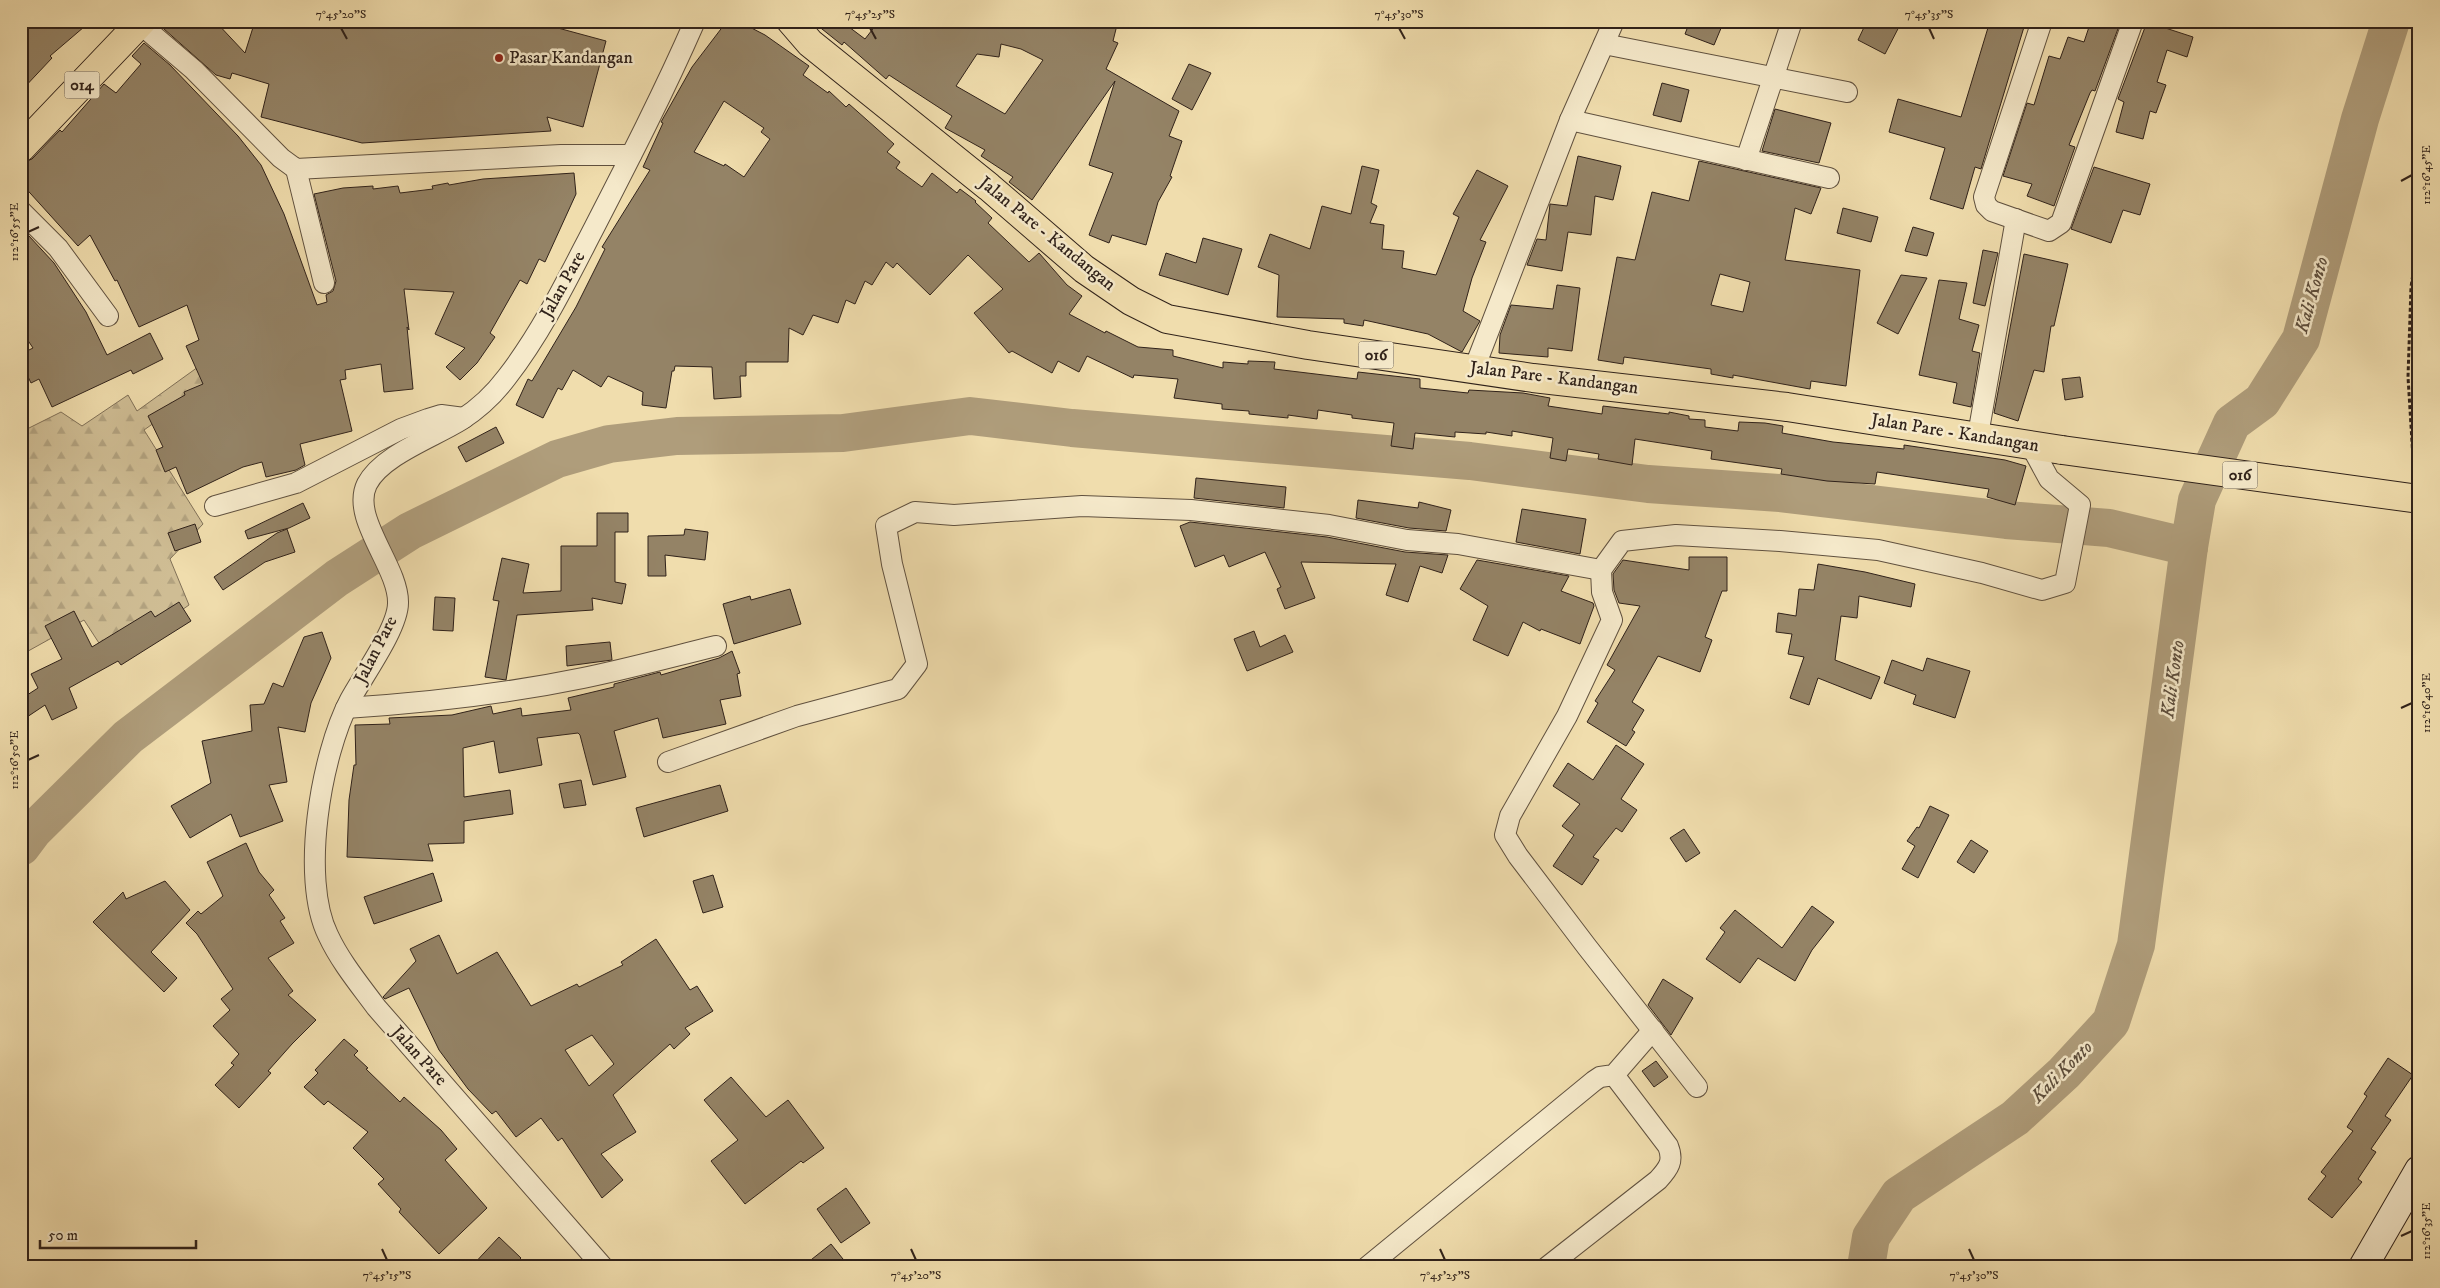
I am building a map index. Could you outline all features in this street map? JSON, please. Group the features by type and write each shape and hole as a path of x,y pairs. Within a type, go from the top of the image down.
{"main road":[{"name":"Jalan Pare - Kandangan","path":"791,21 810,43 989,187 1084,269 1150,312 1167,319 1241,334 1474,369 1777,406 2062,450 2419,499"},
{"name":"014","path":"21,148 141,22"}],"street":[{"name":"Jalan Pare","path":"603,1267 570,1226 376,1007 328,935 322,918 314,868 319,806 337,733 346,708 393,624 398,602 397,589 365,513 363,503 367,483 382,465 464,418 506,378 532,341 576,262 631,155 695,21"},
{"path":"1474,369 1570,120 1614,21"},
{"path":"1746,160 1792,21"},
{"path":"2042,21 1984,195 1986,205 1992,211 2049,231 2061,223 2133,21"},
{"path":"141,22 194,70 281,158 296,169 561,155 631,155"},
{"path":"1604,44 1848,92"},
{"path":"1570,120 1829,178"},
{"path":"296,169 324,283"},
{"path":"21,212 58,248 108,316"},
{"path":"1978,436 2016,219"},
{"path":"216,506 296,483 401,429 428,419 441,415 464,418"},
{"path":"1697,1086 1570,924 1505,835 1510,816 1568,716 1612,620 1602,592 1601,570 1622,541 1676,535 1744,538 1878,550 1982,573 2042,590 2065,583 2080,505 2049,479 2030,444"},
{"path":"668,762 797,716 898,689 916,664 892,564 886,526 915,512 954,515 1082,506 1191,510 1265,516 1329,525 1407,540 1458,544 1601,570"},
{"path":"346,708 424,703 584,678 716,646"},
{"path":"1367,1267 1594,1081 1600,1077 1614,1075 1653,1030"},
{"path":"1547,1267 1658,1180 1671,1163 1672,1158 1668,1146 1614,1075"},
{"path":"2363,1267 2419,1170"}],"path":[{"path":"2411,445 2408,377 2411,286 2419,234"}],"green space":[{"path":"198,367 209,384 144,430 203,524 170,559 189,605 110,660 84,620 21,655 21,432 61,412 82,426 128,395 137,411"}],"building":[{"path":"21,21 91,21 50,56 52,58 21,91"},
{"path":"173,21 215,21 245,53 255,21 532,21 606,41 583,127 547,117 551,131 362,143 261,117 269,84 232,73 230,79 216,75 164,29"},
{"path":"727,21 738,21 765,35 809,66 803,75 828,93 829,91 846,107 849,104 894,144 887,152 900,162 896,168 922,187 932,173 957,193 960,189 976,201 992,218 988,223 1029,262 1039,253 1067,285 1082,296 1069,314 1105,333 1106,331 1138,347 1173,350 1173,356 1223,368 1223,362 1248,364 1248,361 1275,362 1274,369 1357,379 1358,372 1420,379 1420,388 1468,393 1469,390 1523,393 1550,398 1548,406 1602,414 1603,406 1669,414 1669,412 1689,416 1689,419 1705,420 1705,427 1738,431 1739,422 1765,423 1783,426 1782,433 1833,442 1904,449 1904,445 2005,460 2026,466 2015,505 1987,497 1989,489 1877,472 1875,484 1827,481 1781,474 1782,469 1711,459 1712,451 1635,439 1632,465 1598,459 1599,454 1568,449 1566,461 1550,458 1553,438 1512,431 1512,436 1486,432 1486,434 1455,432 1455,437 1415,433 1413,449 1391,446 1394,423 1352,418 1352,415 1318,410 1317,419 1288,415 1288,418 1249,414 1249,411 1222,409 1222,404 1174,398 1178,379 1134,375 1133,378 1087,356 1079,372 1058,361 1052,373 1012,351 1009,353 974,313 1003,289 968,255 930,295 897,263 893,268 886,262 872,285 865,281 855,304 846,300 838,323 813,315 803,335 789,328 788,362 746,362 746,376 740,376 741,397 714,399 712,367 675,366 674,371 672,371 666,408 642,405 643,392 608,376 601,387 573,370 562,390 558,388 543,418 516,405 528,379 532,381 576,307 605,249 602,247 650,170 643,167 663,123 661,122 692,67","holes":["724,101 764,128 761,132 770,139 744,177 725,164 724,166 694,152"]},
{"path":"812,21 841,21 865,39 879,21 996,21 1029,28 1030,21 1118,21 1113,41 1118,43 1106,69 1179,111 1169,136 1182,141 1170,176 1172,177 1158,202 1146,245 1112,235 1109,243 1089,235 1113,173 1089,165 1115,81 1032,200 1009,182 1013,177 981,156 985,150 945,128 952,116 889,75 886,79 844,42 842,45","holes":["1001,44 1021,49 1043,60 1005,114 956,86 977,54 999,57"]},
{"path":"1690,21 1724,21 1714,45 1685,34"},
{"path":"1867,21 1902,21 1885,54 1858,40"},
{"path":"1990,21 2004,21 2024,27 1981,169 1975,167 1963,209 1930,199 1945,148 1889,132 1898,99 1961,117"},
{"path":"2091,21 2104,21 2119,26 2095,91 2092,90 2090,93 2069,145 2075,147 2054,206 2027,196 2032,184 2003,176 2027,103 2034,105 2049,56 2060,59 2068,37 2084,42"},
{"path":"2147,22 2193,37 2187,57 2167,50 2157,82 2166,85 2156,113 2150,111 2143,139 2116,132 2124,102 2118,99"},
{"path":"144,43 170,65 238,136 261,165 284,214 317,305 327,302 326,295 333,291 336,281 314,194 343,188 373,186 373,189 398,186 400,193 433,189 432,186 448,183 449,185 483,179 574,173 576,194 545,262 539,259 527,284 520,280 490,333 495,337 477,363 460,380 446,367 465,348 435,334 454,292 404,289 413,389 384,392 381,364 345,370 346,379 340,380 352,431 300,444 305,465 296,470 266,477 262,462 243,467 187,494 176,467 165,472 156,450 163,447 148,416 185,395 184,392 203,384 186,346 199,340 187,305 139,327 117,280 115,281 90,235 78,246 21,183 21,163 32,159 60,130 62,132 104,84 116,93 141,64 132,56"},
{"path":"1189,64 1211,73 1192,110 1172,99"},
{"path":"1662,83 1689,90 1681,122 1653,115"},
{"path":"1775,109 1831,123 1819,163 1762,151"},
{"path":"1578,156 1621,166 1613,200 1595,196 1591,235 1568,232 1562,271 1527,265 1537,239 1546,240 1550,204 1567,206"},
{"path":"1699,161 1821,188 1811,214 1795,208 1785,260 1860,270 1846,386 1811,381 1810,389 1733,375 1733,378 1711,374 1711,369 1624,357 1623,364 1598,360 1617,257 1635,260 1652,192 1689,201","holes":["1720,274 1750,282 1743,312 1711,305"]},
{"path":"1362,166 1379,170 1371,203 1377,206 1370,223 1384,225 1382,249 1404,251 1402,268 1436,275 1459,217 1453,214 1477,170 1508,186 1480,240 1486,242 1472,278 1463,311 1480,321 1462,352 1428,334 1364,320 1363,326 1344,323 1344,319 1277,317 1279,275 1258,267 1270,234 1310,249 1322,206 1351,214"},
{"path":"2094,167 2150,184 2140,215 2123,210 2111,243 2071,229"},
{"path":"1843,208 1878,217 1871,242 1837,233"},
{"path":"1913,227 1934,233 1927,256 1905,251"},
{"path":"29,236 54,263 86,312 107,355 150,333 163,359 133,374 131,370 52,407 39,379 31,383 21,362 21,354 33,348 21,330 21,242"},
{"path":"1203,238 1242,249 1228,295 1159,275 1166,253 1196,263"},
{"path":"1983,250 1998,253 1985,306 1973,303"},
{"path":"2024,254 2068,264 2054,326 2051,326 2044,372 2034,370 2018,421 1994,413"},
{"path":"1901,275 1927,278 1898,334 1877,323"},
{"path":"1939,280 1967,283 1959,319 1979,325 1972,351 1980,353 1971,407 1953,403 1957,383 1919,375"},
{"path":"1557,285 1580,288 1572,351 1548,348 1548,357 1499,353 1500,335 1511,305 1553,309"},
{"path":"2080,377 2083,397 2065,400 2062,379"},
{"path":"496,427 504,443 466,462 458,447"},
{"path":"1196,478 1286,487 1284,508 1194,498"},
{"path":"1358,500 1418,508 1419,502 1451,510 1446,531 1409,528 1356,518"},
{"path":"303,503 310,518 289,528 248,539 245,531"},
{"path":"1522,509 1586,519 1580,554 1516,542"},
{"path":"597,513 628,513 628,532 615,532 615,582 626,584 622,604 592,598 593,610 517,615 506,680 485,677 499,601 493,600 502,558 529,564 523,593 561,591 561,546 597,546"},
{"path":"1190,522 1327,537 1405,552 1448,555 1442,573 1420,566 1408,602 1386,595 1396,564 1301,562 1315,598 1285,609 1277,589 1281,587 1265,552 1229,567 1224,555 1195,567 1180,526"},
{"path":"195,524 201,542 175,551 168,533"},
{"path":"287,529 295,552 265,562 223,590 214,577 277,533"},
{"path":"685,529 708,532 705,560 665,555 666,576 648,576 648,536 684,535"},
{"path":"1689,557 1727,557 1727,591 1722,591 1705,637 1712,640 1700,672 1658,656 1632,702 1644,710 1632,730 1635,732 1626,746 1587,722 1598,703 1595,701 1615,670 1607,665 1640,606 1619,603 1614,590 1613,574 1623,560 1689,570"},
{"path":"1477,560 1569,576 1561,591 1593,603 1594,606 1580,644 1541,629 1540,631 1523,622 1508,656 1473,640 1488,606 1460,589"},
{"path":"1818,564 1865,572 1915,584 1911,607 1859,596 1857,618 1841,616 1835,660 1880,677 1871,699 1818,678 1809,705 1790,698 1804,657 1788,654 1792,634 1776,632 1778,613 1796,616 1799,589 1814,590"},
{"path":"790,589 801,624 734,644 723,604 750,596 751,600"},
{"path":"435,597 455,598 453,631 433,630"},
{"path":"179,602 191,621 121,665 118,661 69,688 77,708 52,720 45,705 21,721 21,699 38,688 31,674 62,659 45,626 74,611 92,647 151,611 155,617"},
{"path":"1254,631 1260,647 1285,635 1293,652 1247,671 1234,639"},
{"path":"322,632 331,658 311,703 305,732 278,727 287,782 269,785 283,821 240,837 231,814 190,838 171,806 211,783 202,741 252,731 250,705 264,704 273,683 283,687 304,637"},
{"path":"610,642 612,660 567,666 566,646"},
{"path":"732,651 740,673 737,674 741,696 720,700 726,724 663,738 658,718 614,731 626,777 593,785 578,733 537,738 542,765 499,773 494,741 463,748 464,797 510,790 513,814 464,821 464,843 428,844 433,861 347,857 349,800 354,765 356,765 355,725 390,724 389,718 452,715 491,706 493,714 521,708 522,716 571,710 568,698 614,687 614,684 660,672 661,675 719,658"},
{"path":"1927,658 1970,671 1955,718 1913,704 1916,695 1884,683 1892,660 1923,671"},
{"path":"1616,745 1644,764 1621,799 1637,810 1622,832 1616,828 1593,857 1599,860 1582,885 1553,866 1574,835 1562,826 1580,804 1553,786 1568,763 1593,780"},
{"path":"581,780 586,805 564,808 559,784"},
{"path":"720,785 728,811 644,837 636,808"},
{"path":"1930,806 1949,815 1918,878 1902,869 1915,846 1907,841 1917,827 1919,828"},
{"path":"1684,829 1700,853 1686,862 1670,838"},
{"path":"1971,840 1988,851 1974,873 1957,862"},
{"path":"246,843 259,872 274,890 269,895 285,918 280,921 294,943 268,958 293,991 288,995 316,1020 268,1071 271,1073 239,1108 215,1085 234,1065 231,1063 239,1054 213,1026 230,1010 221,999 233,989 197,934 186,923 198,911 201,914 223,896 207,862"},
{"path":"433,873 442,901 374,924 364,897"},
{"path":"713,875 723,907 703,913 693,881"},
{"path":"165,881 190,910 151,952 177,978 164,992 93,922 123,892 126,899"},
{"path":"1812,906 1834,922 1812,950 1795,981 1758,958 1740,983 1706,959 1725,932 1720,928 1735,910 1782,948"},
{"path":"439,935 457,974 497,952 531,1006 577,984 579,987 623,965 621,962 656,939 690,990 697,986 713,1011 685,1028 690,1034 674,1049 670,1044 613,1095 636,1132 601,1154 623,1180 602,1198 562,1138 558,1141 541,1118 516,1137 496,1111 492,1114 468,1089 439,1050 409,988 385,999 383,997 416,961 410,949","holes":["592,1035 614,1064 589,1086 565,1050"]},
{"path":"1663,979 1693,998 1671,1035 1648,1005"},
{"path":"344,1039 358,1051 354,1055 368,1068 366,1069 400,1102 404,1097 441,1130 457,1149 445,1160 487,1208 439,1254 399,1212 401,1209 378,1184 384,1179 353,1148 368,1132 328,1101 324,1105 304,1087 318,1073 315,1070"},
{"path":"2388,1058 2413,1075 2385,1116 2391,1120 2371,1149 2376,1152 2358,1179 2362,1182 2332,1218 2308,1199 2326,1176 2321,1172 2353,1131 2347,1127 2367,1096 2364,1094"},
{"path":"1656,1061 1668,1077 1654,1087 1642,1071"},
{"path":"731,1077 766,1117 788,1100 824,1148 803,1163 801,1161 745,1204 711,1161 738,1140 704,1100"},
{"path":"846,1188 870,1223 841,1243 817,1209"},
{"path":"499,1237 521,1258 512,1267 471,1267"},
{"path":"831,1244 843,1259 833,1267 802,1267"}],"waterway":[{"name":"Kali Konto","path":"1866,1267 1871,1237 1899,1195 2015,1118 2064,1073 2111,1022 2136,945 2189,547 2197,500 2232,423 2262,401 2301,339 2360,119 2391,21"},
{"path":"21,847 33,831 128,737 337,578 410,531 557,459 609,444 677,436 843,433 970,416 1072,428 1470,461 1648,484 1780,493 2006,520 2109,528 2189,547"}],"place":[{"name":"Pasar Kandangan","path":"499,58"}]}
